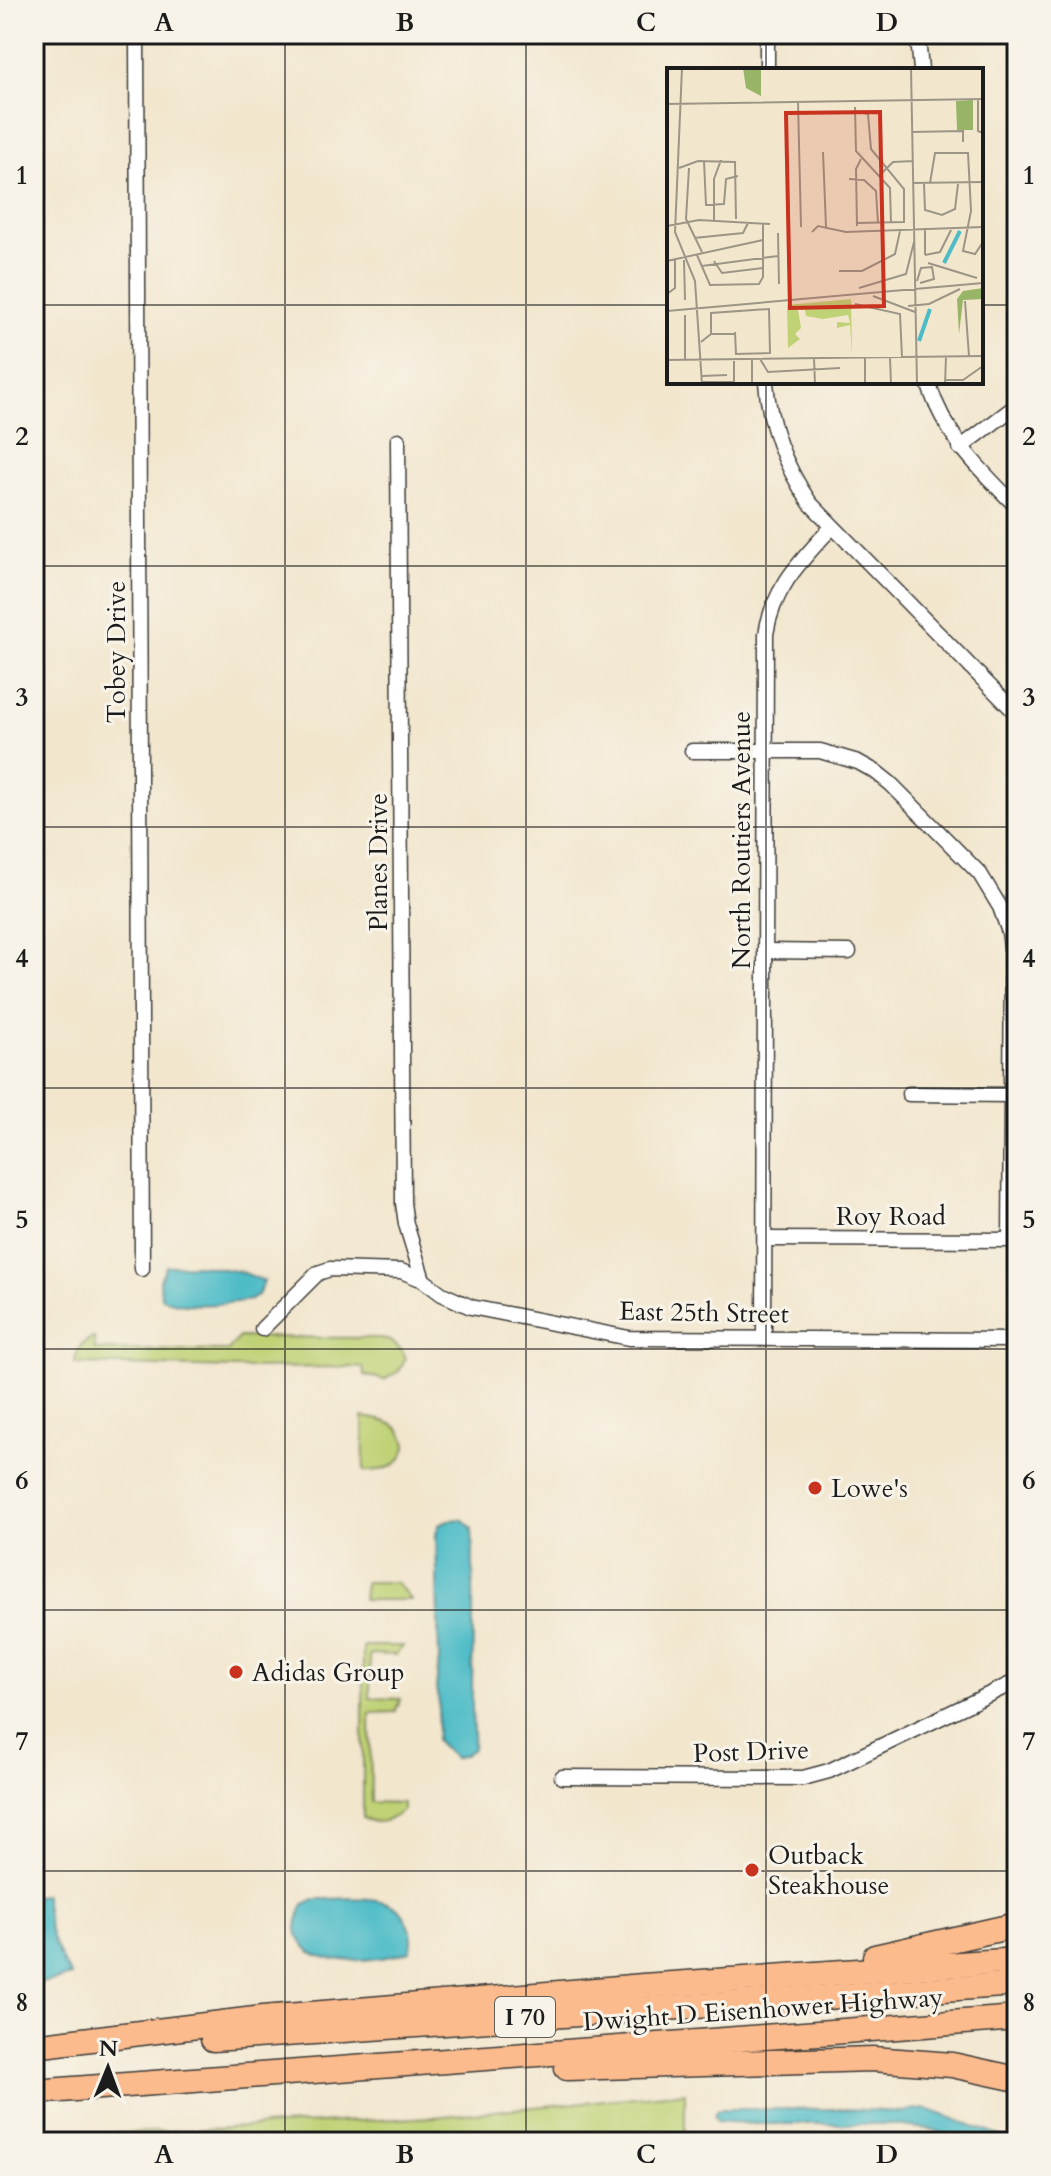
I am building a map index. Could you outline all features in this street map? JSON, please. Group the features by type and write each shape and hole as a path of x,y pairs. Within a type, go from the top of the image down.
{"highway":[{"path":"643,1986 867,1958 1017,1925"},
{"path":"34,2049 263,2018 643,1986 1017,1960"},
{"name":"Dwight D Eisenhower Highway","path":"34,2049 1017,1984"},
{"name":"Dwight D Eisenhower Highway","path":"34,2092 1017,2018"},
{"path":"169,2083 348,2080 516,2070 873,2059 952,2065 1017,2079"}],"street":[{"name":"Tobey Drive","path":"137,34 142,1269"},
{"path":"767,34 767,68"},
{"path":"914,34 921,68"},
{"path":"766,384 772,424 787,466 810,503 1017,714"},
{"path":"929,384 940,415 960,448 1017,507"},
{"path":"960,448 1017,405"},
{"name":"Planes Drive","path":"398,440 403,1203 423,1280"},
{"name":"North Routiers Avenue","path":"764,1338 765,645 772,608 792,570 832,527"},
{"path":"692,751 820,751 850,759 876,772 891,784 986,883 1000,907 1012,949 1013,1240"},
{"path":"765,951 849,952"},
{"path":"909,1094 1011,1095"},
{"name":"Roy Road","path":"765,1239 1013,1240"},
{"name":"East 25th Street","path":"262,1329 318,1273 326,1269 401,1271 471,1307 619,1336 1017,1340"},
{"name":"Post Drive","path":"562,1777 803,1778 829,1771 1017,1681"}],"green space":[{"path":"239,1337 381,1338 396,1345 405,1359 399,1371 384,1380 364,1375 363,1367 75,1364 80,1347 94,1338 95,1350 228,1351"},
{"path":"363,1417 392,1424 402,1433 406,1448 395,1464 384,1469 364,1471"},
{"path":"365,1582 396,1582 411,1600 363,1600"},
{"path":"363,1646 403,1646 396,1655 370,1654 370,1698 401,1699 395,1712 370,1713 371,1802 403,1803 403,1810 380,1822 363,1818"},
{"path":"685,2092 685,2142 34,2142 34,2138 434,2117"}],"water":[{"path":"199,1265 242,1272 264,1281 258,1295 251,1300 192,1304 161,1297 160,1279 166,1266"},
{"path":"462,1519 472,1528 473,1749 454,1758 436,1740 439,1659 436,1534 439,1524"},
{"path":"45,1895 52,1937 71,1976 34,1985 34,1896"},
{"path":"314,1899 366,1899 391,1905 400,1911 409,1925 412,1939 410,1951 363,1960 327,1958 312,1952 302,1943 297,1929 304,1904"},
{"path":"718,2109 902,2112 927,2109 1016,2142 967,2142 934,2130 888,2124 717,2121 714,2115"}],"place":[{"name":"Lowe's","path":"815,1488"},
{"name":"Adidas Group","path":"236,1672"},
{"name":"Outback Steakhouse","path":"752,1870"}]}
